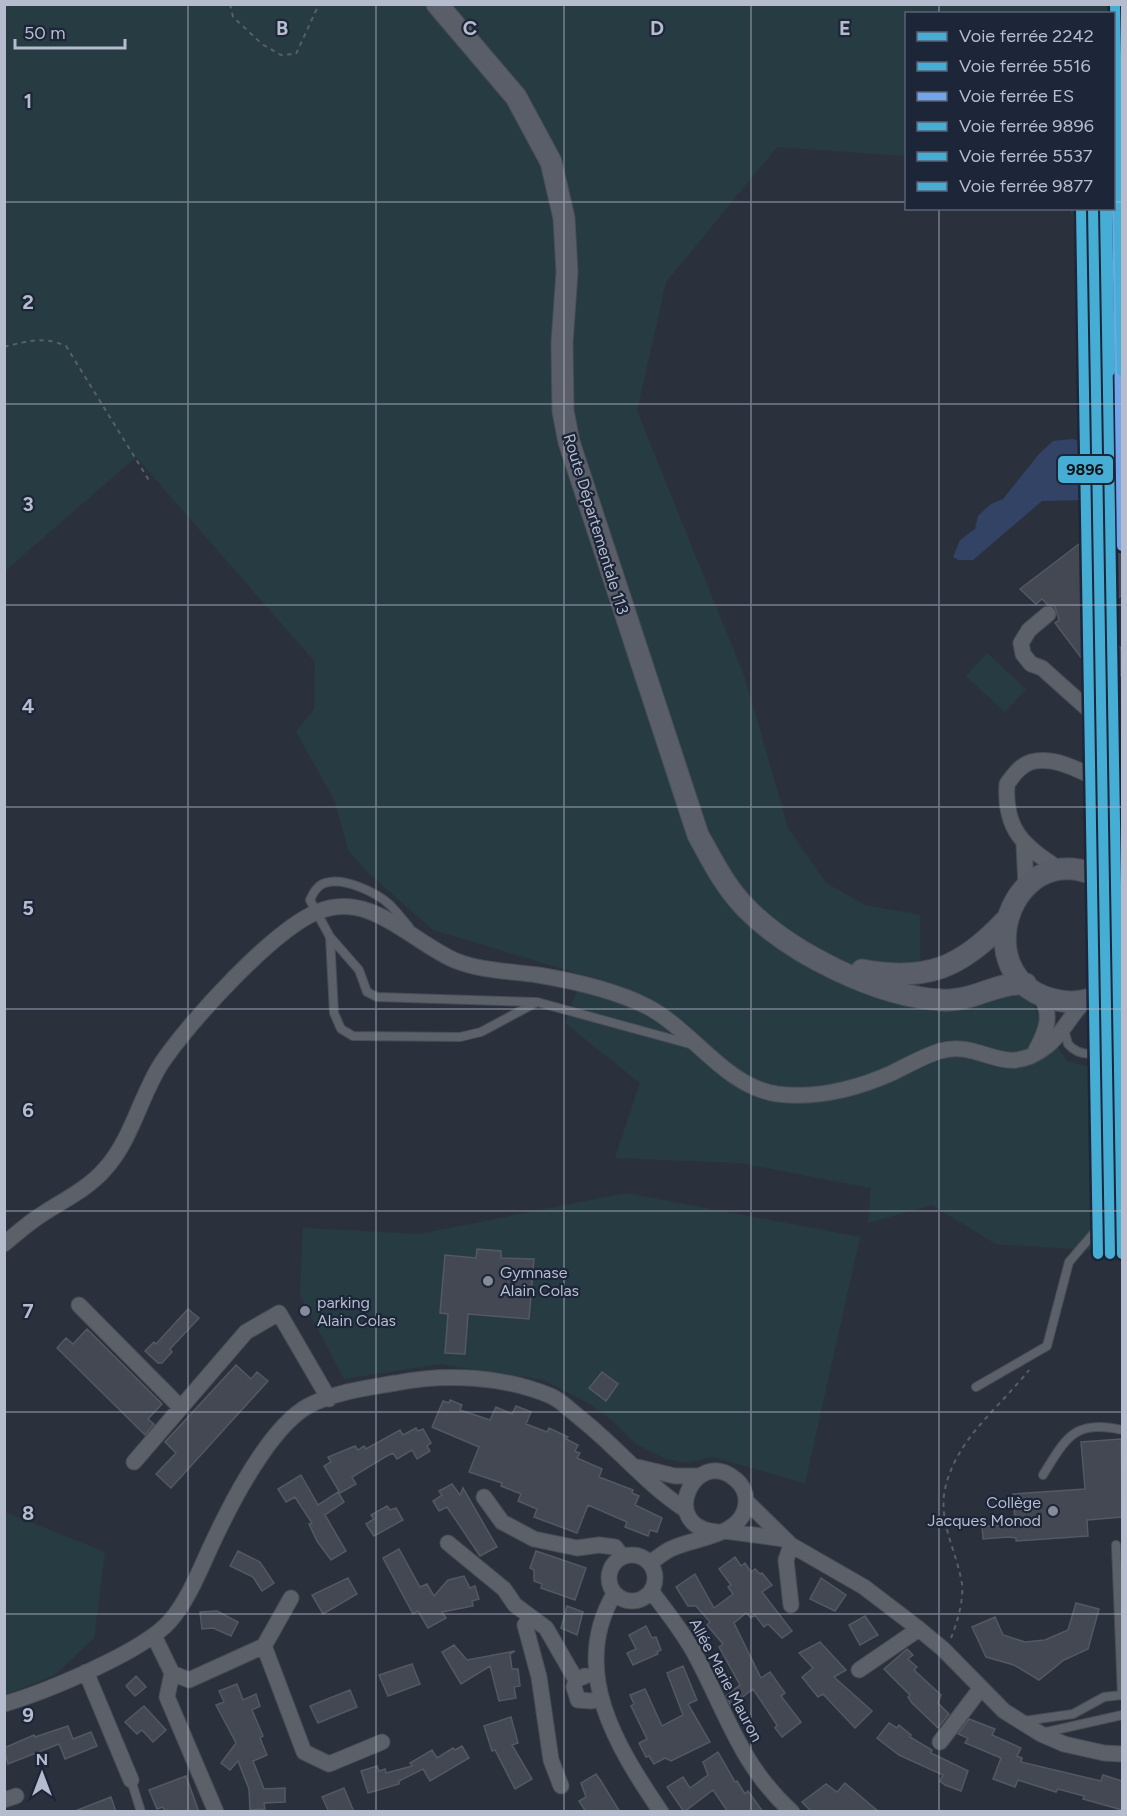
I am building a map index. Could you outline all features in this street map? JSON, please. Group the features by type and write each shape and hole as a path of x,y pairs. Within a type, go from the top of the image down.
{"main road":[{"name":"Route Départementale 113","path":"437,4 516,97 551,162 564,218 567,272 562,354 563,411 569,442 698,835 720,875 744,907 780,939 807,955 861,980 920,998 963,999 1003,984 1033,989 1069,1002 1085,1001"},
{"path":"1104,877 1122,861"},
{"path":"1033,989 1015,971 1007,956 1004,939 1005,921 1013,902 1026,885 1041,875 1059,869 1082,869 1104,877 1122,893"},
{"name":"Route Départementale 113","path":"807,955 877,973 929,973 971,954 1005,921"},
{"path":"1085,1001 1101,995 1122,977"}],"street":[{"path":"1047,614 1029,630 1021,643 1023,654 1030,664 1042,668 1090,711 1122,735"},
{"path":"1059,869 1024,844 1016,834 1009,818 1007,784 1017,770 1031,762 1050,762 1122,790"},
{"path":"1024,844 1026,885"},
{"path":"4,1244 33,1220 81,1190 105,1168 119,1150 161,1064 197,1018 273,940 316,912 335,906 379,913 421,942 468,965 565,980 645,1005 677,1024 732,1074 752,1086 775,1094 831,1093 860,1087 942,1050 963,1049 1006,1062 1033,1055 1046,1047 1064,1029 1071,1016 1085,1001"},
{"path":"1033,989 1046,1003 1048,1020 1041,1041 1033,1055"},
{"path":"79,1305 182,1408"},
{"path":"134,1461 246,1332 279,1313 329,1399"},
{"path":"4,1704 86,1672 154,1636 170,1622 189,1593 216,1535 269,1443 290,1419 309,1406 357,1390 447,1376 520,1385 554,1397 708,1532 788,1542"},
{"path":"634,1466 675,1476 700,1476 717,1471 734,1477 745,1492 746,1500 741,1520 721,1532 672,1548 650,1563"},
{"path":"672,1548 689,1515 687,1491 700,1476"},
{"path":"484,1497 502,1522 534,1539 577,1548 600,1545 615,1547 622,1557"},
{"path":"746,1500 788,1542 864,1587 919,1629 946,1652 1004,1711 1041,1734 1086,1750 1122,1754"},
{"path":"788,1542 786,1560 791,1605"},
{"path":"448,1543 504,1589 515,1605 546,1628 576,1680"},
{"path":"637,1555 650,1563 656,1577 646,1597 633,1602 614,1594 609,1573 612,1566 622,1557 637,1555"},
{"name":"Allée Marie Mauron","path":"651,1591 696,1655 740,1748 772,1793 792,1812"},
{"path":"614,1594 602,1614 597,1633 597,1674 602,1698 613,1733 629,1765 661,1812"},
{"path":"154,1636 172,1672 189,1680 264,1646 291,1598"},
{"path":"535,1620 525,1625 539,1677 550,1760 561,1786"},
{"path":"859,1670 919,1629"},
{"path":"264,1646 304,1752 329,1764 382,1742"},
{"path":"86,1672 131,1780"},
{"path":"172,1672 167,1696 216,1812"},
{"path":"576,1680 597,1674"},
{"path":"576,1680 573,1687 578,1700 602,1698"},
{"path":"940,1742 981,1688"}],"lane":[{"path":"421,942 389,904 357,886 340,882 323,883 314,891 310,900 330,937 359,970 367,992 377,997 537,1002 701,1046"},
{"path":"330,937 334,1013 341,1029 353,1036 460,1036 481,1032 537,1002"},
{"path":"1064,1029 1068,1044 1083,1054 1102,1053 1122,1047"},
{"path":"976,1387 1047,1346 1069,1262 1093,1234 1122,1213"},
{"path":"1043,1475 1067,1438 1081,1429 1122,1430"},
{"path":"1022,1722 1073,1713 1104,1697 1122,1695 1116,1545"},
{"path":"1041,1734 1122,1715"},
{"path":"131,1780 141,1812"}],"path":[{"path":"230,4 233,17 262,44 281,56 296,54 319,4"},
{"path":"4,347 32,340 51,339 66,346 150,482"},
{"path":"946,1652 957,1623 962,1587 945,1525 945,1491 955,1461 971,1438 1047,1346"}],"shaded area":[{"path":"5,5 1122,5 1122,311 1110,303 1069,210 1115,210 1115,12 905,12 905,156 777,147 666,282 637,411 745,678 788,828 826,883 865,905 920,915 920,1002 1003,990 1029,995 1038,1016 1067,1061 1089,1067 1122,1059 1122,1252 996,1244 932,1205 868,1223 871,1188 739,1163 615,1158 640,1083 565,1023 583,975 433,930 366,871 348,850 335,801 296,732 314,709 315,662 136,457 5,571"},
{"path":"987,653 1026,689 1005,712 966,676"},
{"path":"626,1193 860,1237 805,1483 712,1457 686,1463 665,1459 636,1444 614,1422 590,1404 544,1380 440,1364 344,1379 300,1295 303,1228 419,1234"},
{"path":"5,1512 105,1552 94,1638 55,1675 5,1695"}],"water":[{"path":"1073,439 1092,445 1108,471 1107,480 1100,492 1090,500 1042,501 973,560 959,560 953,557 960,540 975,529 978,516 991,504 1003,499 1039,454 1053,441"}],"building":[{"path":"1108,522 1122,540 1122,595 1096,615 1122,650 1122,674 1113,681 1108,674 1099,683 1089,675 1092,672 1055,623 1059,620 1055,607 1042,599 1036,604 1020,589"},
{"name":"Gymnase Alain Colas","path":"477,1249 501,1251 501,1258 534,1259 529,1319 468,1314 465,1354 445,1353 448,1314 440,1313 445,1255 476,1258"},
{"path":"188,1309 199,1318 170,1349 172,1352 162,1363 158,1363 145,1351 154,1342 156,1344"},
{"path":"87,1329 162,1404 148,1419 154,1424 145,1435 57,1348 66,1338 73,1344"},
{"path":"236,1365 251,1379 257,1372 268,1381 171,1488 156,1474 176,1453 165,1442"},
{"path":"602,1372 618,1384 606,1401 589,1388"},
{"path":"450,1400 462,1405 460,1410 490,1420 496,1407 512,1414 516,1406 531,1412 526,1424 547,1432 549,1428 568,1437 566,1439 578,1445 575,1451 580,1453 577,1458 602,1469 599,1477 633,1490 632,1493 639,1496 635,1505 662,1518 657,1532 650,1530 648,1536 625,1527 627,1522 588,1505 577,1533 534,1517 537,1509 518,1501 521,1494 501,1486 502,1483 469,1472 479,1447 432,1427 443,1401 449,1403"},
{"path":"416,1428 418,1431 423,1429 431,1443 427,1446 430,1451 417,1459 412,1450 397,1459 393,1453 352,1477 356,1484 340,1493 324,1466 331,1462 328,1457 355,1446 358,1450 364,1446 366,1449 400,1430 403,1435"},
{"path":"1121,1439 1122,1517 1087,1520 1088,1536 1016,1541 1016,1538 1008,1537 983,1539 982,1526 1008,1525 1008,1521 1015,1521 1013,1494 1085,1489 1081,1442"},
{"path":"301,1475 318,1505 338,1492 344,1502 325,1515 346,1551 331,1560 317,1541 309,1524 312,1523 295,1497 286,1502 278,1489"},
{"path":"452,1484 460,1495 463,1488 497,1547 480,1556 447,1507 439,1511 433,1501 442,1495 439,1491"},
{"path":"387,1506 390,1510 396,1508 403,1520 374,1536 366,1524 374,1519 371,1515"},
{"path":"399,1549 420,1587 427,1584 434,1596 448,1580 464,1576 470,1588 475,1586 479,1599 472,1601 473,1606 442,1612 446,1618 428,1628 418,1611 413,1614 383,1558"},
{"path":"238,1551 260,1562 274,1583 262,1591 253,1577 230,1566"},
{"path":"536,1551 586,1568 575,1600 541,1588 542,1584 534,1581 534,1570 530,1568"},
{"path":"735,1557 741,1566 745,1563 751,1572 755,1569 760,1574 762,1573 772,1585 762,1592 792,1631 782,1638 768,1624 764,1627 755,1615 751,1618 746,1613 734,1623 761,1678 770,1672 785,1693 781,1696 801,1722 782,1737 775,1728 777,1725 753,1689 731,1706 726,1696 740,1685 719,1647 723,1644 707,1625 710,1622 696,1606 688,1606 676,1587 695,1574 714,1608 733,1594 728,1587 731,1585 719,1569"},
{"path":"348,1578 357,1594 323,1614 312,1595"},
{"path":"821,1578 846,1595 835,1611 810,1599"},
{"path":"1076,1603 1099,1609 1088,1649 1064,1660 1039,1680 1014,1665 986,1657 972,1627 995,1617 1003,1635 1025,1642 1045,1640 1068,1630"},
{"path":"567,1606 583,1612 577,1635 561,1628"},
{"path":"217,1611 238,1622 231,1636 213,1628 202,1629 200,1612"},
{"path":"865,1616 878,1635 860,1645 849,1625"},
{"path":"646,1626 652,1638 656,1637 661,1650 657,1652 658,1654 633,1665 627,1653 636,1649 629,1635"},
{"path":"820,1642 846,1670 834,1677 872,1711 855,1728 823,1694 818,1697 802,1677 813,1668 799,1653"},
{"path":"454,1645 467,1660 515,1651 510,1654 512,1669 518,1669 520,1686 514,1687 516,1698 499,1701 490,1666 461,1684 442,1652"},
{"path":"907,1649 913,1655 908,1659 917,1667 914,1670 941,1695 938,1703 949,1714 938,1728 912,1703 908,1697 910,1695 884,1669"},
{"path":"412,1664 420,1684 388,1696 379,1675"},
{"path":"683,1666 697,1700 688,1704 710,1742 671,1761 665,1758 654,1764 649,1756 646,1757 639,1743 647,1739 631,1706 634,1704 630,1695 645,1689 662,1726 683,1715 667,1673"},
{"path":"136,1676 146,1687 135,1696 126,1686"},
{"path":"237,1684 243,1700 256,1694 260,1706 252,1710 263,1736 260,1738 267,1755 253,1761 264,1789 285,1788 285,1802 264,1803 265,1809 250,1810 249,1789 238,1761 230,1770 221,1763 236,1743 216,1705 224,1702 219,1691"},
{"path":"350,1690 357,1707 318,1723 310,1706"},
{"path":"144,1706 166,1730 153,1742 142,1730 137,1734 125,1722"},
{"path":"511,1717 518,1743 512,1745 532,1779 515,1789 495,1750 492,1751 484,1726"},
{"path":"969,1719 995,1729 992,1735 1021,1748 1017,1756 1022,1758 1021,1762 1101,1781 1103,1775 1122,1781 1122,1810 1058,1789 1056,1792 1018,1780 1015,1787 993,1779 1001,1758 965,1743 968,1738 958,1734"},
{"path":"889,1723 897,1728 899,1725 911,1735 910,1737 932,1750 931,1753 968,1771 961,1791 940,1781 943,1775 899,1755 877,1738"},
{"path":"68,1726 73,1739 91,1732 97,1746 65,1759 59,1744 8,1764 4,1748 34,1735 35,1737"},
{"path":"462,1746 469,1758 430,1781 423,1769 399,1781 399,1784 368,1793 361,1771 377,1766 379,1771 385,1769 386,1773 412,1766 410,1763 432,1750 437,1758 453,1748 455,1750"},
{"path":"718,1752 735,1782 737,1781 745,1794 748,1791 763,1812 728,1812 713,1790 684,1812 667,1787 683,1777 690,1788 708,1775 703,1762"},
{"path":"596,1774 620,1812 586,1812 579,1801 586,1797 581,1783"},
{"path":"186,1776 199,1812 165,1812 163,1807 157,1809 149,1790"},
{"path":"845,1783 879,1812 812,1812 802,1802 826,1784 837,1792"},
{"path":"344,1788 354,1812 329,1812 322,1797"},
{"path":"111,1797 116,1812 75,1812 75,1811"}],"rail line":[{"name":"5537","path":"1115,4 1122,371"},
{"name":"ES","path":"1117,208 1122,546"},
{"name":"9896","path":"1081,210 1098,1254"},
{"name":"5516","path":"1093,210 1110,1254"},
{"name":"2242","path":"1105,210 1122,1254"},
{"name":"9877","path":"1107,210 1110,371"}],"place":[{"name":"Gymnase Alain Colas","path":"488,1281"},
{"name":"parking Alain Colas","path":"305,1311"},
{"name":"Collège Jacques Monod","path":"1053,1511"}]}
